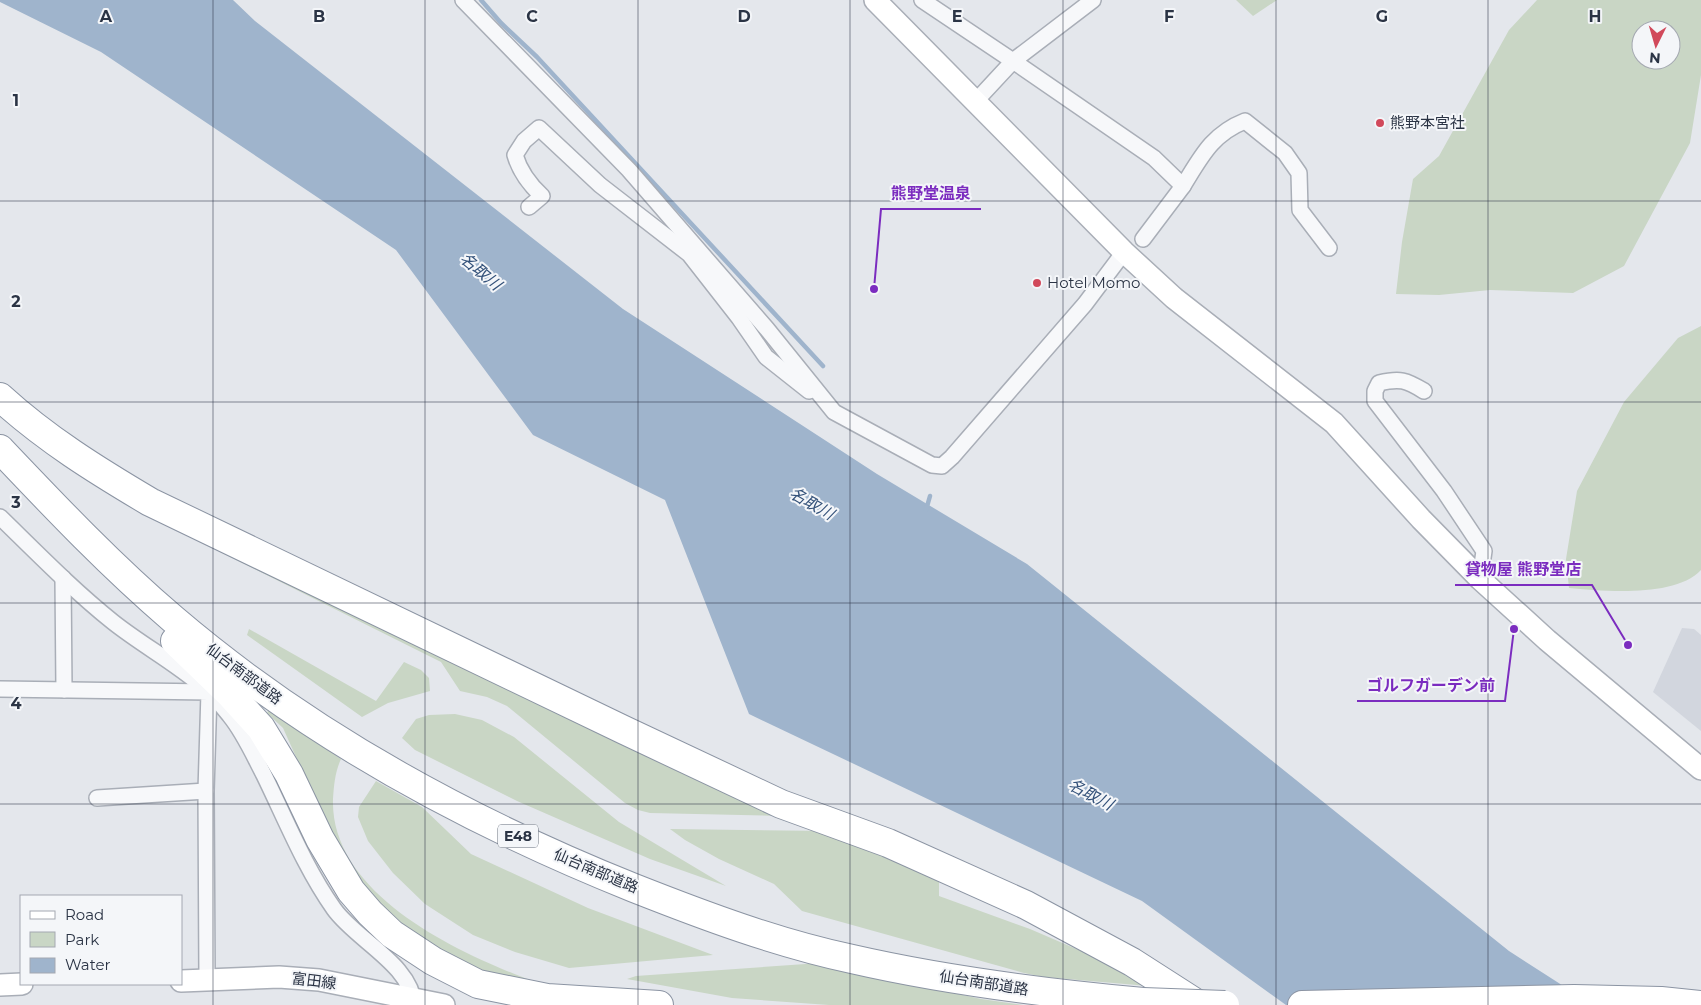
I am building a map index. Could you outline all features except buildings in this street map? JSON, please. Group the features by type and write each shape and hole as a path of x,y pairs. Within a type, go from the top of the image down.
{"highway":[{"path":"0,397 23,418 80,460 150,502 781,804 888,844 1026,905 1132,962 1200,1005"},
{"name":"仙台南部道路","path":"0,449 72,525 122,573 174,619 240,672 301,716 371,761 447,803 584,867 691,910 776,939 851,959 984,983 1062,994 1143,1002 1225,1005"},
{"path":"0,467 49,520 231,695 261,728 289,774 320,839 351,891 370,914 392,934 433,961 478,984 547,998 659,1005"},
{"path":"1302,1005 1574,999 1661,1001 1701,1005"}],"street":[{"path":"463,0 629,170 767,329 834,412 932,464 942,466 968,439 1085,304 1124,252"},
{"path":"875,0 1124,252 1174,298 1334,423 1480,579 1547,640 1701,770"},
{"path":"922,0 1154,158 1183,186"},
{"path":"974,102 1013,61 1093,0"},
{"path":"1143,239 1183,186 1208,146 1233,126 1245,122 1286,153 1299,173 1300,210 1329,248"},
{"path":"529,207 542,196 531,186 519,168 515,155 524,141 539,128 600,185 689,254 739,318 766,357 830,407"},
{"path":"1424,392 1409,382 1400,380 1390,380 1379,384 1375,391 1376,401 1444,491 1484,551 1480,579"},
{"path":"0,517 86,601 209,692 231,718 256,759 305,862 334,910 359,936 395,966 407,982 414,1002"},
{"path":"63,578 64,690"},
{"path":"0,689 209,692"},
{"path":"207,980 206,791 209,692"},
{"path":"98,798 206,791"},
{"name":"富田線","path":"182,981 279,977 320,980 414,1002 444,1005"},
{"path":"0,985 20,984"}],"shaded area":[{"path":"1682,628 1694,629 1701,635 1701,731 1653,692"}],"green space":[{"path":"1236,0 1277,0 1253,16"},
{"path":"1537,0 1701,0 1701,75 1690,143 1624,266 1573,293 1490,290 1439,295 1396,294 1402,242 1413,179 1439,156 1509,30"},
{"path":"1701,326 1701,570 1689,579 1657,589 1619,591 1569,588 1566,559 1577,491 1624,402 1678,338"},
{"path":"179,524 782,816 650,813 638,810 625,803 507,706 487,697 460,691 441,662 184,534"},
{"path":"249,629 376,701 404,662 421,670 429,678 430,691 388,703 362,717 247,635"},
{"path":"269,709 341,759 334,784 333,799 338,834 353,865 377,892 406,917 439,938 473,956 538,983 490,975 445,958 386,916 342,859 283,728 267,713"},
{"path":"455,714 482,720 514,737 619,822 726,886 650,859 517,801 415,750 402,738 416,719 429,715"},
{"path":"376,781 422,807 471,854 588,908 713,955 569,968 515,952 473,935 425,904 393,873 368,841 358,817 359,807"},
{"path":"670,829 827,831 939,879 939,896 1030,929 1088,954 1148,986 1044,977 1024,973 802,911 774,884 719,859 685,840"},
{"path":"820,963 981,999 1023,1005 829,1005 732,998 627,979 636,976"}],"water":[{"name":"名取川","path":"0,0 233,0 255,21 623,309 877,474 1027,564 1509,951 1593,1005 1286,1005 1142,901 749,714 665,500 533,435 396,250 101,52 0,2"}],"waterway":[{"path":"481,0 501,23 537,57 823,366"},
{"path":"926,510 930,496"}],"place":[{"name":"熊野本宮社","path":"1380,123"},
{"name":"Hotel Momo","path":"1037,283"},
{"name":"熊野堂温泉","path":"874,289"},
{"name":"ゴルフガーデン前","path":"1514,629"},
{"name":"貸物屋 熊野堂店","path":"1628,645"}]}
